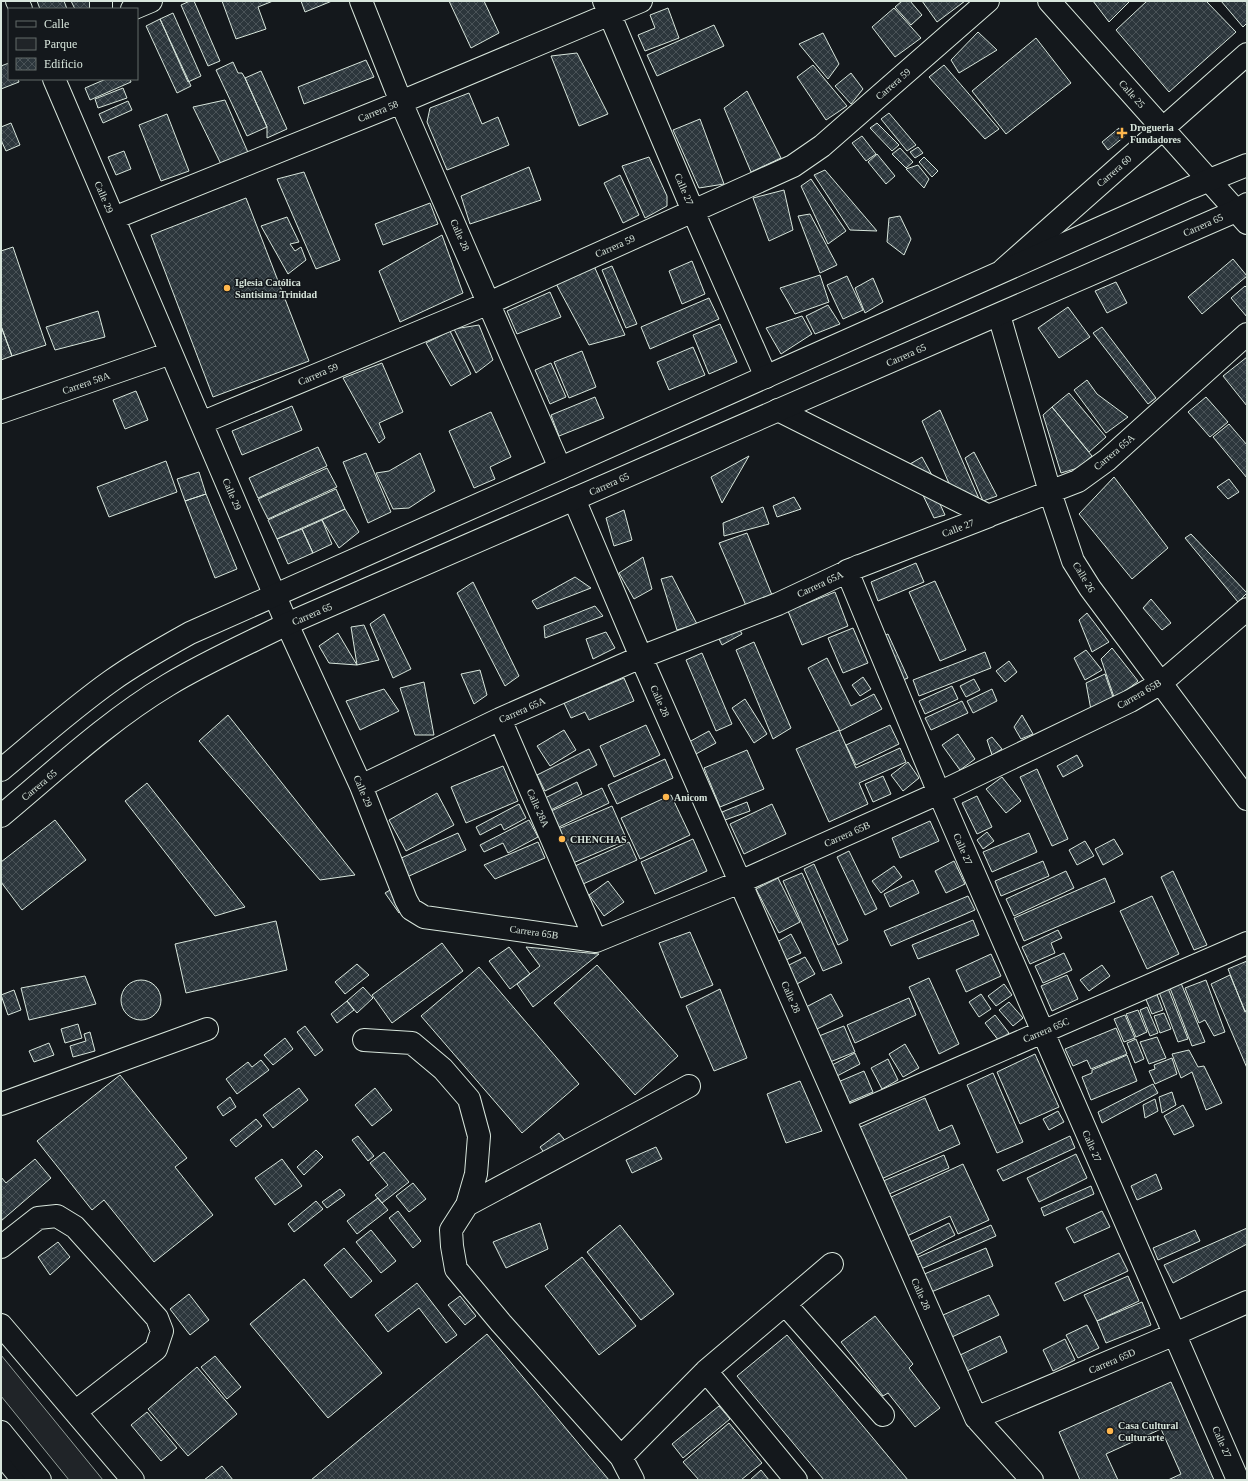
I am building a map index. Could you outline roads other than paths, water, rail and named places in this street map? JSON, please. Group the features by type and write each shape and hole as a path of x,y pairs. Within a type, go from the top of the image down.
{"street":[{"path":"134,8 151,1"},
{"name":"Calle 28","path":"361,1 401,102 560,468"},
{"name":"Carrera 58","path":"114,218 401,102 607,7 641,1"},
{"name":"Carrera 59","path":"201,422 489,303 754,185 793,166 807,158 822,146 988,1"},
{"name":"Calle 25","path":"1049,1 1208,180 1243,213"},
{"name":"Calle 27","path":"607,7 693,211 766,377"},
{"name":"Carrera 60","path":"1000,273 1247,54"},
{"name":"Calle 29","path":"54,80 287,624 361,786 406,900 412,908"},
{"path":"1,770 81,703 112,680 149,656 190,633 1208,180 1247,165"},
{"name":"Carrera 65","path":"1,816 104,730 168,685 287,624 778,410 999,315 1243,213"},
{"name":"Calle 26","path":"999,315 1050,492 1074,561 1090,588 1247,799"},
{"name":"Carrera 65A","path":"361,786 500,719 641,656 778,604 847,571 1078,481 1107,460 1247,334"},
{"name":"Carrera 58A","path":"1,412 172,353"},
{"name":"Calle 27","path":"778,410 989,516"},
{"name":"Calle 28","path":"574,499 641,656 976,1418 1032,1480"},
{"name":"Calle 27","path":"847,571 938,793 1238,1480"},
{"name":"Carrera 65B","path":"412,908 424,917 596,941 740,882 938,793 1130,701 1161,683 1247,608"},
{"name":"Calle 28A","path":"500,719 596,941"},
{"name":"Carrera 65C","path":"845,1118 1247,943"},
{"path":"1,1104 207,1030"},
{"path":"364,1040 412,1043 444,1069 469,1099 479,1136 476,1174 467,1205 451,1230 456,1269 501,1323 621,1457 633,1480"},
{"path":"467,1205 689,1086"},
{"path":"1,1247 38,1218 58,1216 75,1227 157,1318 162,1331 156,1349 75,1412"},
{"path":"621,1457 706,1371 832,1264"},
{"name":"Carrera 65D","path":"976,1418 1247,1302"},
{"path":"786,1304 883,1415"},
{"path":"1,1325 132,1480"},
{"path":"706,1371 796,1480"},
{"path":"1,1432 40,1480"},
{"path":"1,1453 23,1480"}],"place":[{"name":"Drogueria Fundadores","path":"1122,133"},
{"name":"Iglesia Católica Santisima Trinidad","path":"227,288"},
{"name":"Anicom","path":"666,797"},
{"name":"CHENCHAS","path":"562,839"},
{"name":"Casa Cultural Culturarte","path":"1110,1431"}]}
